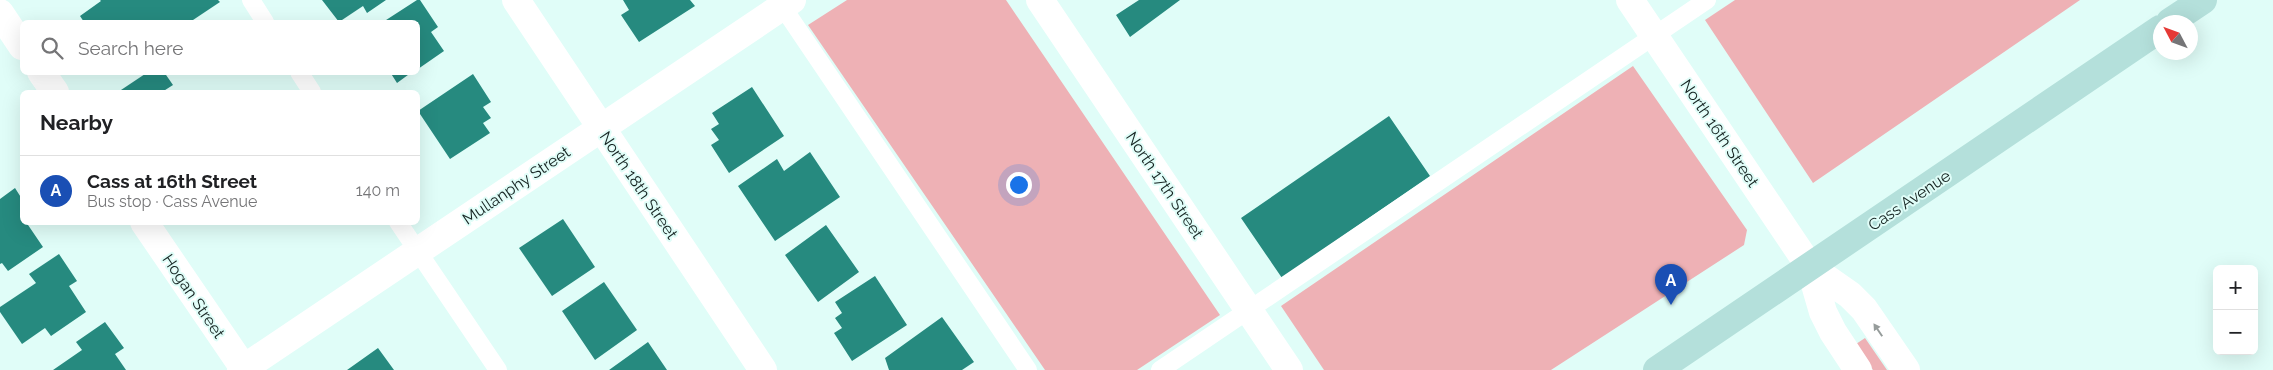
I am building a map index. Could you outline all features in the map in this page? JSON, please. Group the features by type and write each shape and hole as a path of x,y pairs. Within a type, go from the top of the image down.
{"main road":[{"path":"2180,15 2203,0"},
{"name":"Cass Avenue","path":"1657,370 2153,34"}],"street":[{"name":"North 18th Street","path":"516,0 763,370"},
{"name":"North 17th Street","path":"1040,0 1289,370"},
{"name":"North 16th Street","path":"1630,0 1810,267 1823,312 1833,332 1858,370"},
{"name":"Mullanphy Street","path":"243,369 601,128 784,2"},
{"path":"0,13 20,43"},
{"path":"43,75 53,90"},
{"name":"Hogan Street","path":"146,225 243,369"},
{"name":"North 16th Street","path":"1810,267 1850,294 1864,309 1906,370"}],"lane":[{"path":"250,0 265,20"},
{"path":"1160,370 1707,0"},
{"path":"784,2 1028,370"},
{"path":"301,75 311,90"},
{"path":"400,225 498,370"}],"shaded area":[{"path":"847,0 1006,0 1220,315 1137,370 1045,370 808,25"},
{"path":"1735,0 2080,0 1813,183 1705,20"},
{"path":"1633,66 1747,230 1744,245 1551,370 1324,370 1281,306"},
{"path":"1865,338 1887,370 1873,370 1856,344"}],"building":[{"path":"218,0 220,2 193,20 83,20 80,16 101,1"},
{"path":"322,0 386,0 367,13 363,6 342,20 337,20"},
{"path":"417,0 420,0 438,27 431,32 444,51 420,68 420,20 386,20"},
{"path":"623,0 690,0 695,6 639,42 621,15 629,10"},
{"path":"1139,0 1180,0 1130,37 1116,15"},
{"path":"473,74 491,102 483,107 491,118 483,123 490,133 450,159 420,114 420,110"},
{"path":"144,75 166,75 173,85 165,90 121,90"},
{"path":"392,75 408,75 397,83"},
{"path":"752,87 784,136 729,173 711,145 719,140 711,129 719,124 712,113"},
{"path":"1389,116 1430,176 1282,278 1241,218"},
{"path":"810,152 840,197 775,241 738,186 777,159 784,171"},
{"path":"15,188 20,196 20,225 28,225 43,247 8,271 2,263 0,264 0,199"},
{"path":"563,219 595,267 552,296 519,248"},
{"path":"826,225 859,272 818,302 785,255"},
{"path":"59,254 77,281 69,286 86,312 51,336 45,328 22,344 0,312 0,307 36,283 29,274"},
{"path":"875,276 907,325 852,361 834,333 842,328 835,318 842,313 835,302"},
{"path":"604,282 637,330 595,360 562,311"},
{"path":"942,317 974,362 962,370 889,370 885,358"},
{"path":"105,322 124,348 115,354 126,370 53,370 82,350 76,342"},
{"path":"648,342 667,370 609,370"},
{"path":"378,348 394,370 347,370"}],"place":[{"name":"Cass at 16th Street","path":"1671,305"}]}
